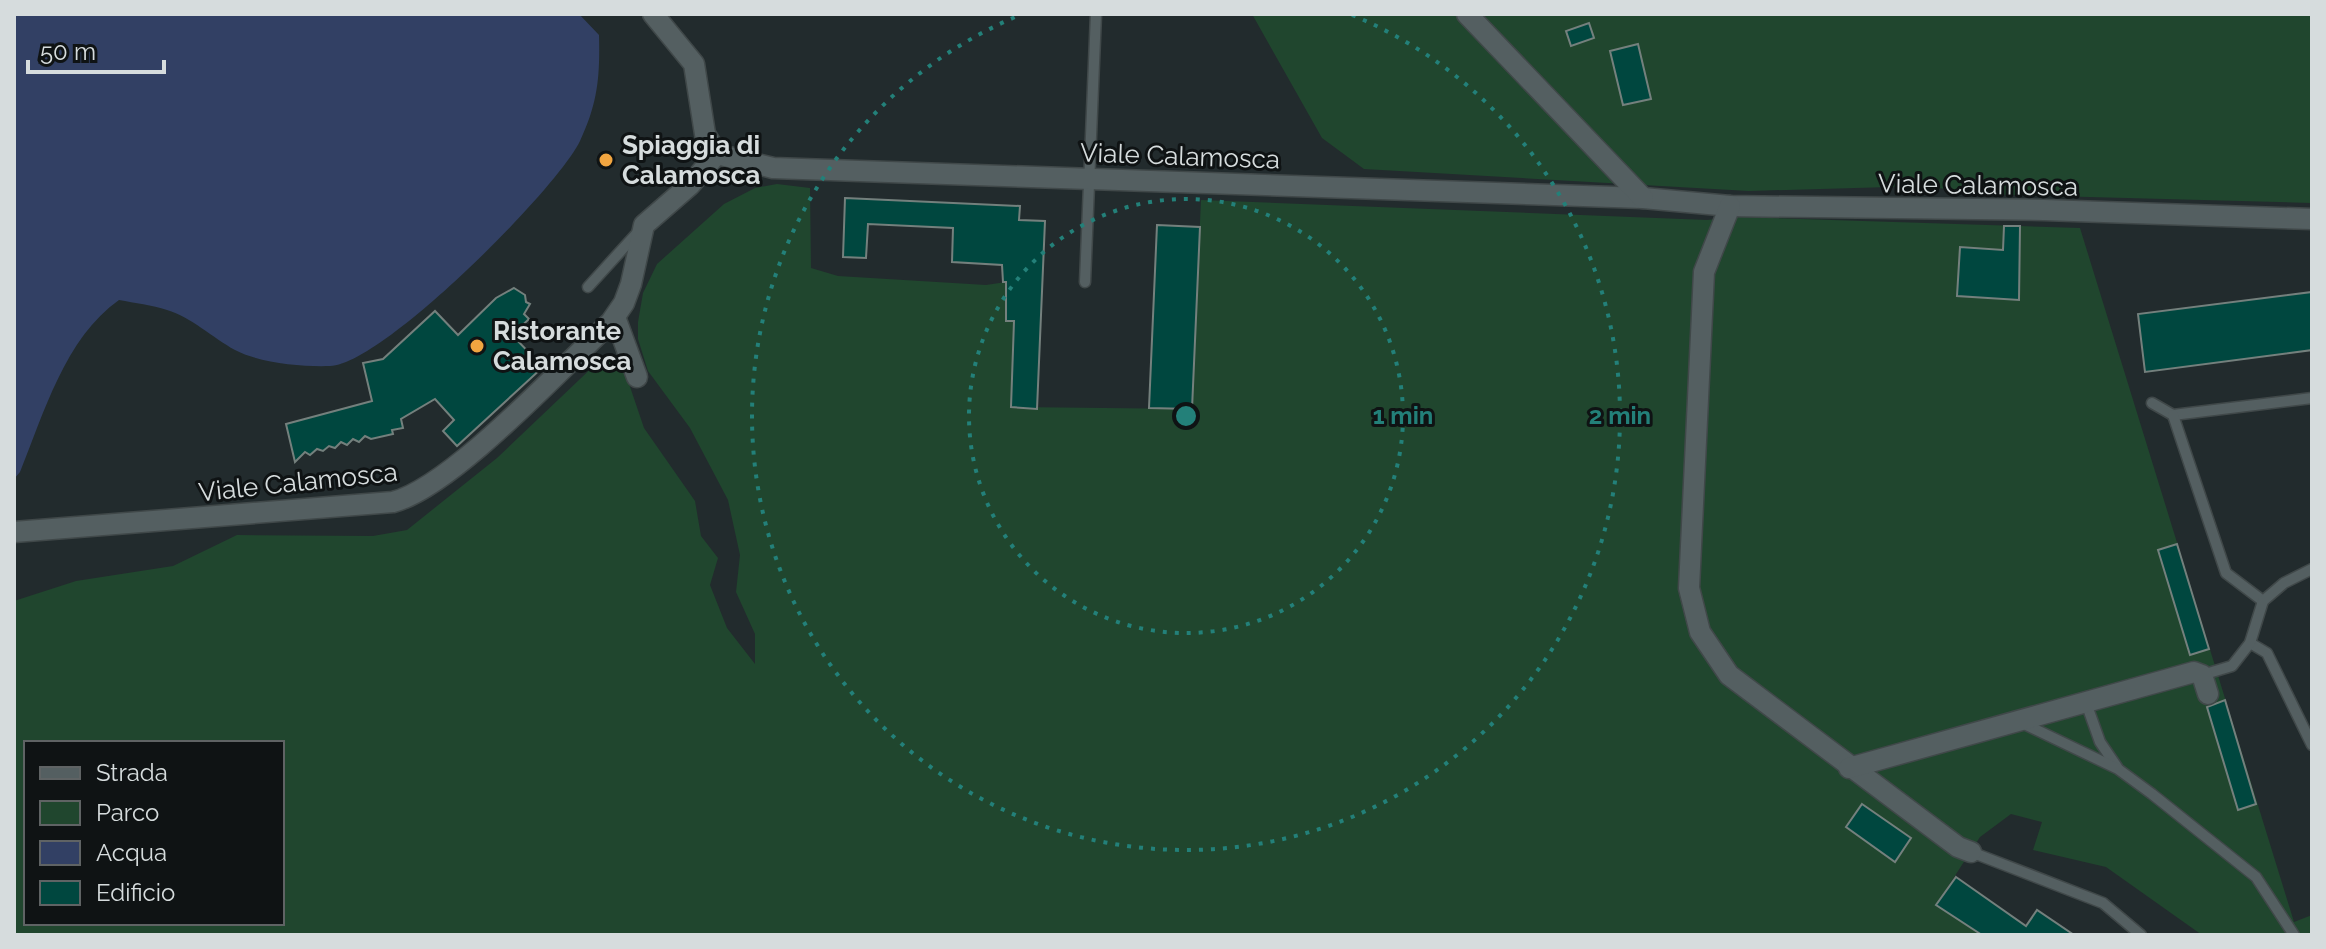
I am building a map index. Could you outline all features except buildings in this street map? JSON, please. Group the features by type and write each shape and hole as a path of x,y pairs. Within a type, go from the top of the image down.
{"street":[{"path":"644,225 690,185 717,154 705,134 694,64 653,14"},
{"path":"1467,14 1643,198"},
{"name":"Viale Calamosca","path":"717,154 773,168 1643,198 1730,206 2044,210 2312,219"},
{"path":"1730,206 1704,272 1689,588 1693,612 1713,655 1729,675 1849,768 1958,847 1971,852"},
{"name":"Viale Calamosca","path":"14,532 393,502 412,497 464,459 615,317 631,284 644,225"},
{"path":"615,317 637,377"},
{"path":"1849,768 2194,672 2205,684"}],"lane":[{"path":"1085,282 1096,14"},
{"path":"588,287 644,225"},
{"path":"2152,403 2173,415 2312,398"},
{"path":"2173,415 2226,573 2263,601"},
{"path":"2205,684 2232,666 2250,643 2263,601 2284,583 2312,569"},
{"path":"2250,643 2267,653 2312,745"},
{"path":"2085,700 2100,742 2118,769"},
{"path":"2016,720 2118,769 2256,877 2294,935"},
{"path":"1971,852 2103,903 2141,935"}],"green space":[{"path":"1252,14 2312,14 2312,203 1981,194 1924,186 1749,191 1364,169 1322,138"},
{"path":"777,184 810,188 811,268 838,276 986,285 1006,282 1006,320 1014,321 1012,407 1192,409 1201,200 1707,220 1739,217 2080,228 2294,922 2312,915 2312,935 2202,935 2106,867 2033,850 2042,822 2011,814 1980,837 1936,905 1982,935 14,935 14,601 76,581 173,566 237,535 373,536 407,530 497,458 600,360 623,366 644,428 695,501 701,536 718,558 710,585 727,628 755,664 755,634 736,592 740,555 728,500 690,428 648,371 638,339 643,293 657,264 724,204 755,188"}],"water":[{"path":"14,14 579,14 599,35 598,77 586,127 565,164 505,233 426,307 388,337 355,358 330,366 281,363 235,350 176,313 119,300 100,316 70,356 20,472 14,479"}],"place":[{"name":"Spiaggia di Calamosca","path":"606,160"},
{"name":"Ristorante Calamosca","path":"477,346"}]}
